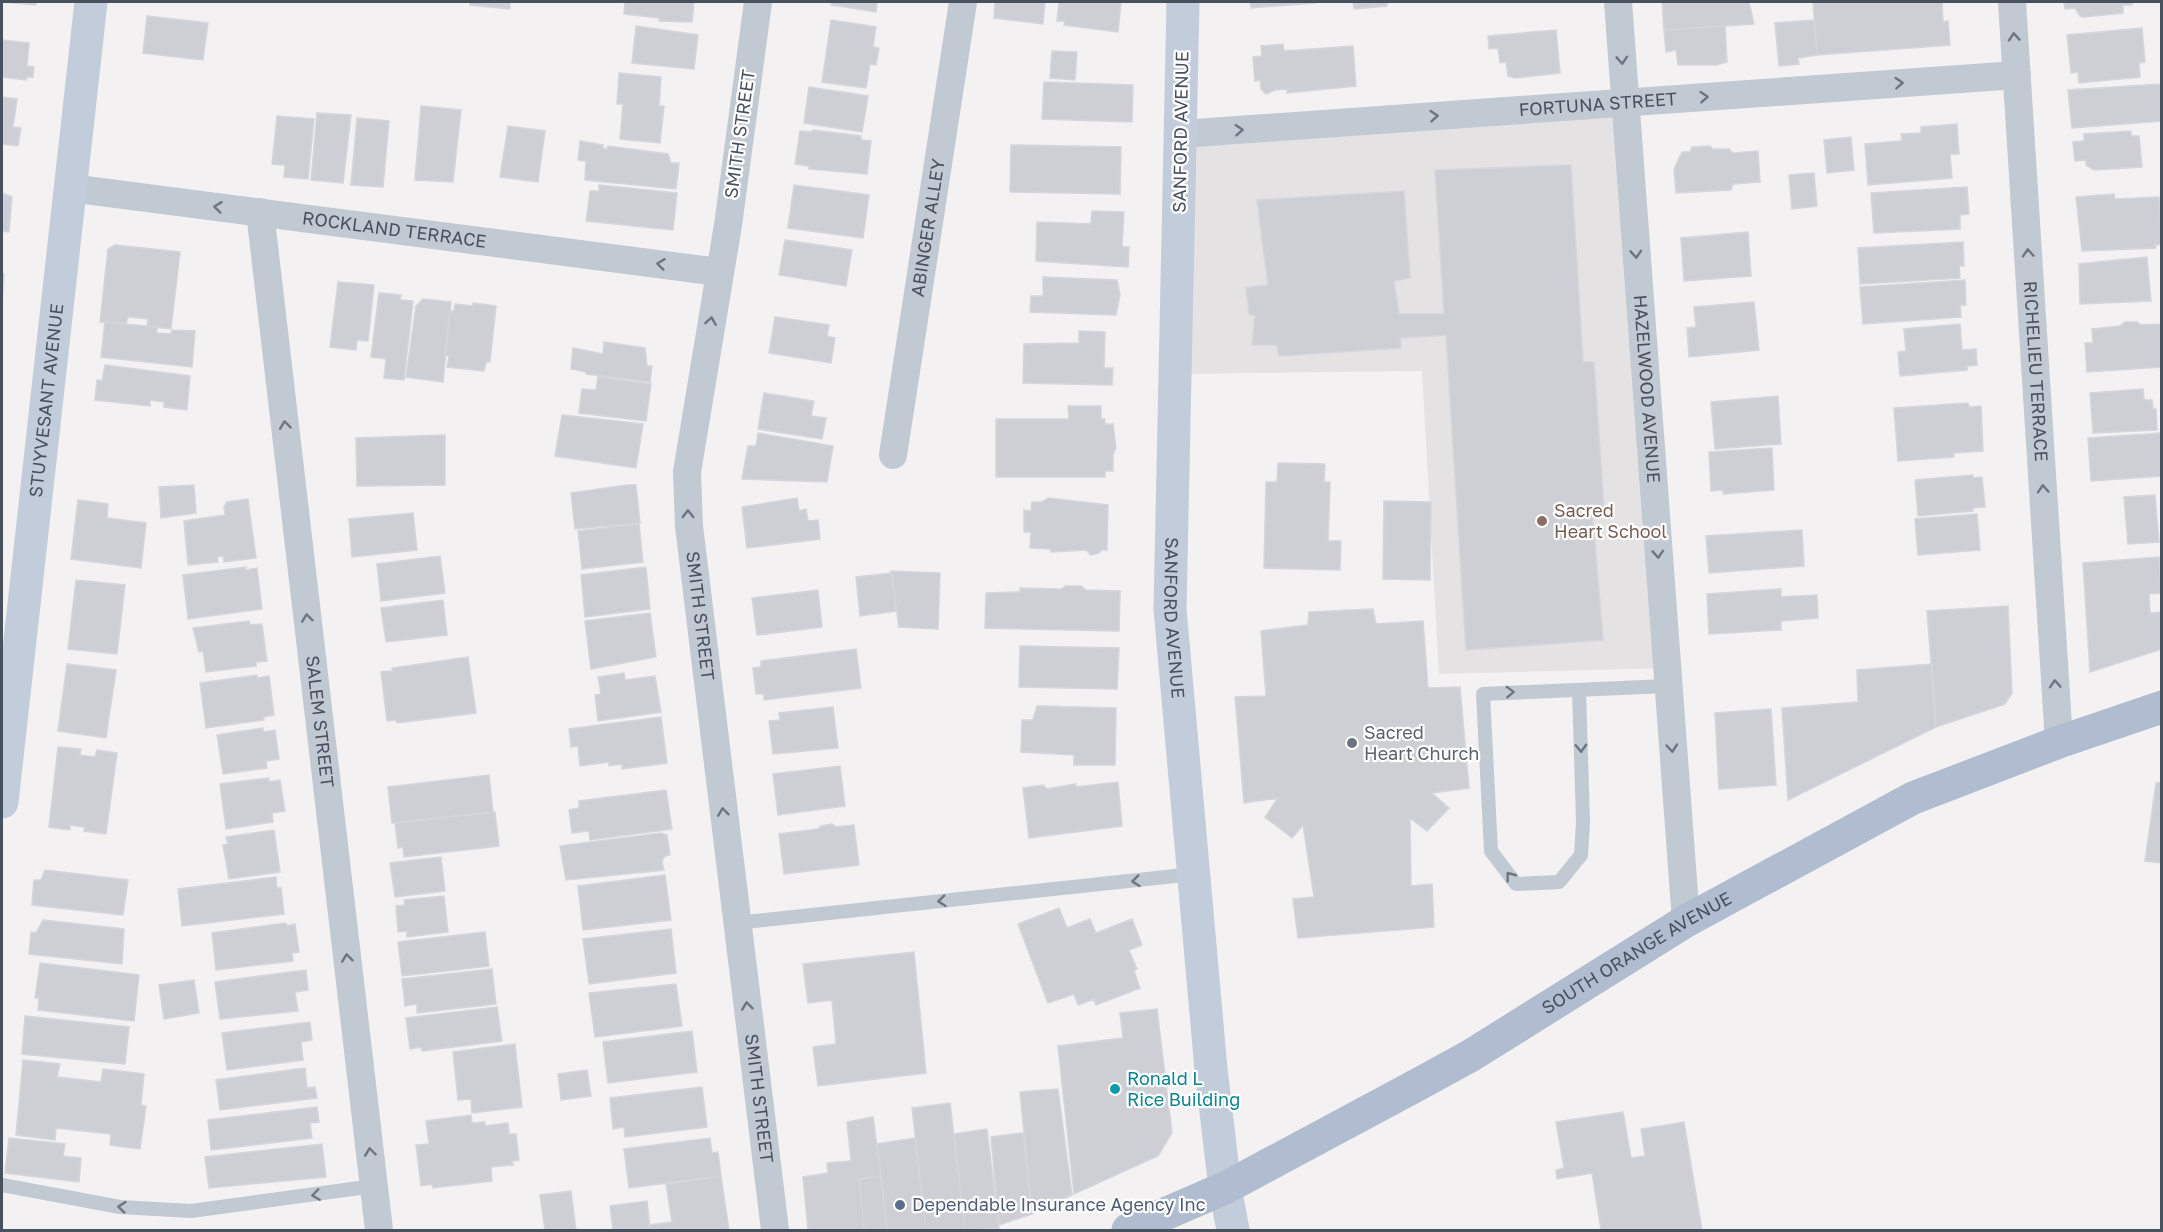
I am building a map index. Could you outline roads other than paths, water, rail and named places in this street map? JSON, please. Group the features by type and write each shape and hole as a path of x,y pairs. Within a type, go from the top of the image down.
{"main road":[{"name":"STUYVESANT AVENUE","path":"2,801 91,2"},
{"name":"SANFORD AVENUE","path":"1183,2 1170,609 1225,1188 1233,1230"},
{"name":"SOUTH ORANGE AVENUE","path":"1128,1230 1225,1188 1470,1056 1686,921 1914,798 2059,742 2162,707"}],"street":[{"name":"SMITH STREET","path":"758,2 728,225 687,472 688,504 736,922 775,1230"},
{"name":"ABINGER ALLEY","path":"893,455 963,2"},
{"name":"HAZELWOOD AVENUE","path":"1618,2 1686,921"},
{"name":"RICHELIEU TERRACE","path":"2012,2 2059,742"},
{"name":"FORTUNA STREET","path":"1181,134 2017,75"},
{"name":"ROCKLAND TERRACE","path":"70,188 719,272"},
{"name":"SALEM STREET","path":"260,212 379,1230"}],"lane":[{"path":"1579,690 1583,822 1581,855 1559,882 1516,884 1491,851 1483,693 1667,686"},
{"path":"736,922 1194,874"},
{"path":"2,1185 120,1207 191,1211 374,1186"}],"place":[{"name":"Sacred Heart School","path":"1542,521"},
{"name":"Sacred Heart Church","path":"1352,743"},
{"name":"Ronald L Rice Building","path":"1115,1089"},
{"name":"Dependable Insurance Agency Inc","path":"900,1205"}]}
